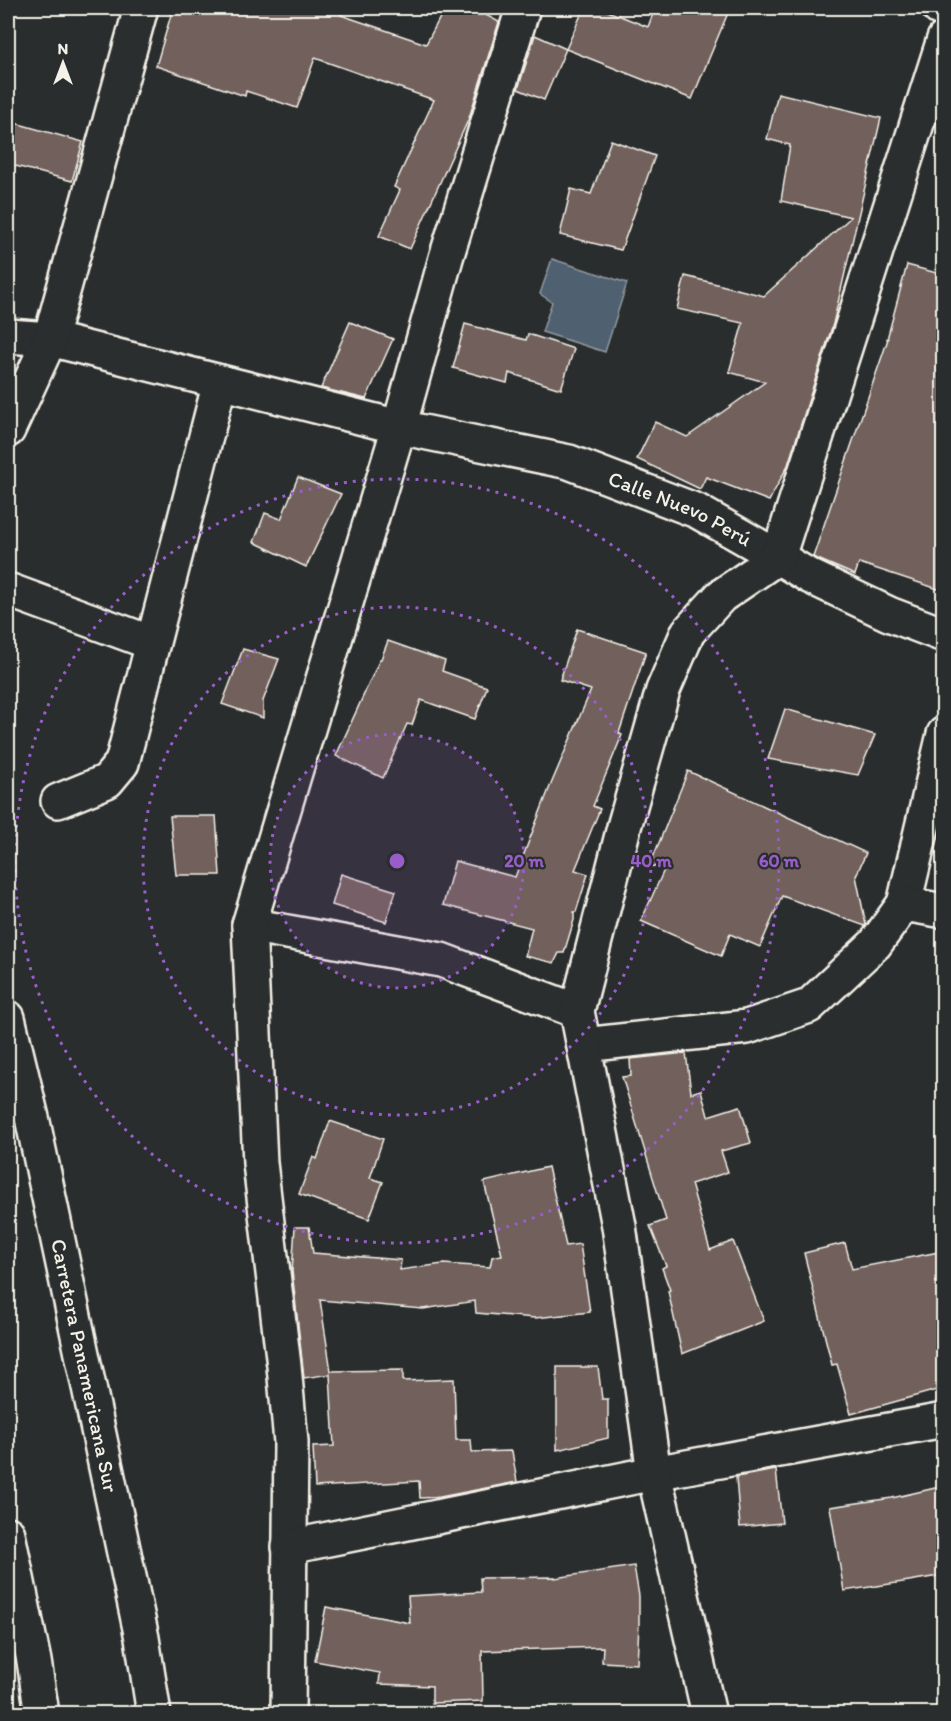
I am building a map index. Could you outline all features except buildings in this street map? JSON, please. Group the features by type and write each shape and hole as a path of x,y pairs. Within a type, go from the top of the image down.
{"main road":[{"path":"8,430 50,339 141,8"},
{"path":"288,1713 291,1442 260,1163 249,925 399,427 446,258 524,8"},
{"path":"939,8 944,9"},
{"path":"709,1713 654,1473 619,1226 578,1011 630,804 663,690 688,632 721,596 778,557 944,39"},
{"name":"Calle Nuevo Perú","path":"8,336 50,339 399,427 569,462 697,511 809,576 889,614 944,635"},
{"path":"58,801 107,781 122,764 220,382"},
{"path":"8,590 152,643"},
{"path":"584,1045 747,1027 809,1005 875,944 904,904 944,734"},
{"path":"904,904 944,911"},
{"path":"249,925 441,960 578,1011"},
{"name":"Carretera Panamericana Sur","path":"8,1018 33,1122 142,1638 154,1713"},
{"path":"289,1547 654,1473 944,1420"},
{"path":"8,1534 34,1660 42,1713"}],"water":[{"path":"552,259 627,283 605,352 542,332 552,302 540,294"}]}
